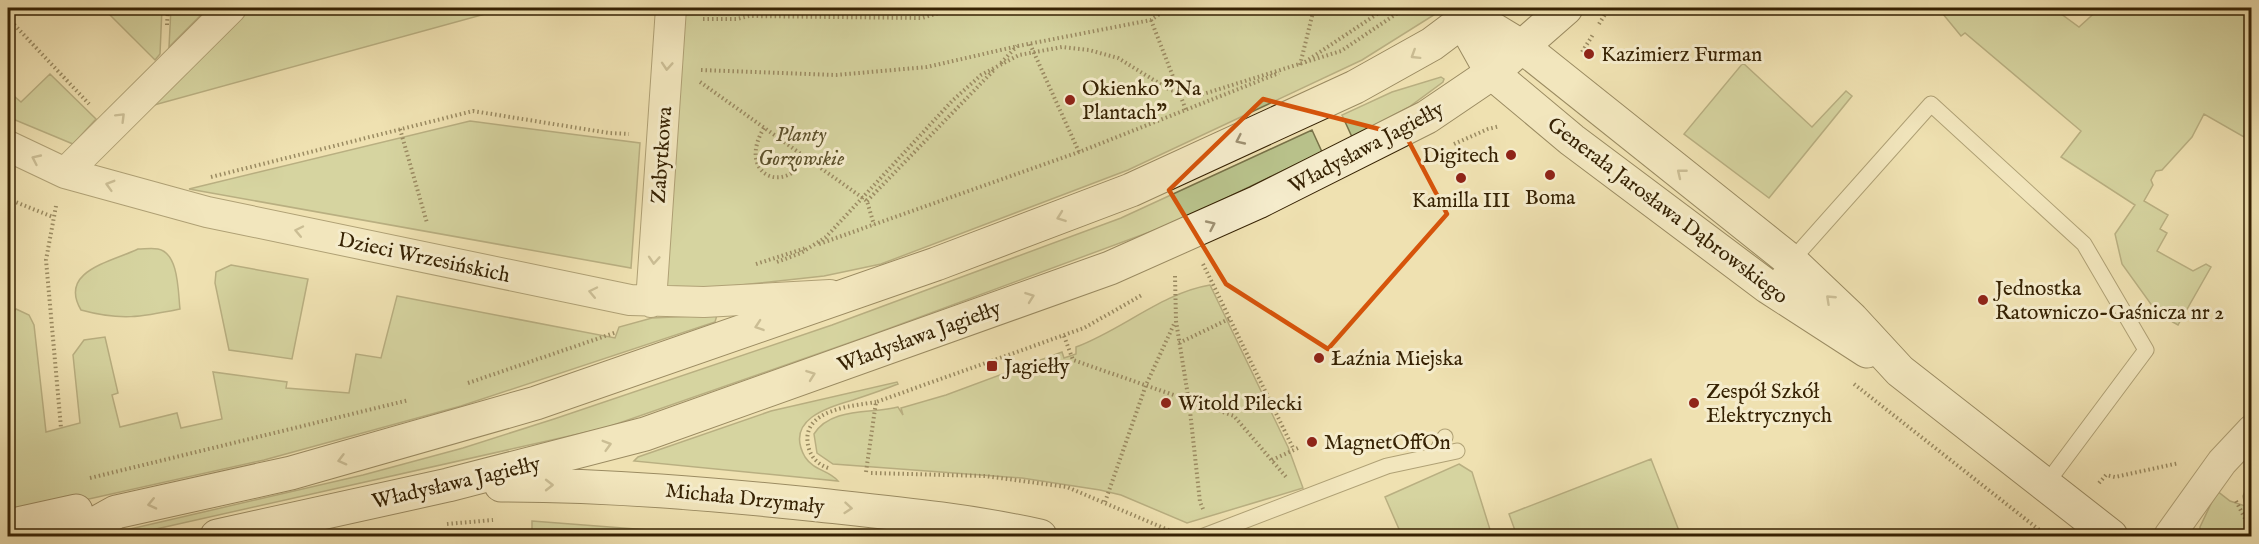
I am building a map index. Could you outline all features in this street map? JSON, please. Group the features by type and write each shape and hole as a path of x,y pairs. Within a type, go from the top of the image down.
{"main road":[{"name":"Władysława Jagiełły","path":"217,537 448,485 645,434 1136,258 1370,148 1448,104 1524,48 1566,8"},
{"name":"Generała Jarosława Dąbrowskiego","path":"1472,15 1524,48 1791,261 1852,319 1900,371"},
{"name":"Generała Jarosława Dąbrowskiego","path":"1472,15 1492,73 1618,177 1768,287 1834,332 1900,371 2111,537"},
{"path":"49,537 89,527 116,512 291,473 536,403 851,294 1131,190 1389,70 1472,15"},
{"name":"Michała Drzymały","path":"448,485 580,485 695,492 978,524 1040,537"},
{"path":"8,526 86,509 116,512"}],"street":[{"path":"65,173 231,8"},
{"name":"Zabytkowa","path":"660,302 662,135 674,70 671,15"},
{"name":"Dzieci Wrzesińskich","path":"8,146 65,173 207,212 630,300 660,302 851,294"},
{"path":"2169,537 2212,477 2252,430"}],"lane":[{"path":"1768,287 1931,104 2084,244 2146,350 2046,484"},
{"path":"1435,455 1445,436"},
{"path":"1209,534 1387,466 1457,451"}],"path":[{"path":"671,15 737,19 749,16 922,18 955,8"},
{"path":"674,70 836,75 927,67 1018,46 1151,20 1168,8"},
{"path":"1300,65 1314,8"},
{"path":"745,267 874,225 1079,152 1300,65 1386,8"},
{"path":"865,200 953,100 981,75 1019,55 1062,47 1099,53 1118,58 1189,96 1206,94 1341,51 1406,8"},
{"path":"8,18 96,112"},
{"path":"1151,20 1186,110"},
{"path":"1030,44 1079,152"},
{"path":"750,272 801,253 826,237 1018,46"},
{"path":"674,70 764,128 865,200 874,225"},
{"path":"209,178 473,111 609,133 662,135"},
{"path":"764,128 754,147 754,159 760,169 770,176 782,178 794,174 806,158"},
{"path":"400,129 430,232"},
{"path":"61,428 46,260 53,217 65,173"},
{"path":"8,199 53,217"},
{"path":"1192,266 1201,260 1296,449 1272,460"},
{"path":"1165,282 1184,271"},
{"path":"1175,276 1176,321 1189,402 1200,502 1209,534"},
{"path":"835,470 825,468 811,454 807,441 813,423 819,417 833,411 876,402 1064,336 1084,328 1145,294"},
{"path":"460,386 637,325 660,302"},
{"path":"1179,343 1231,318"},
{"path":"1105,502 1146,386 1176,321"},
{"path":"1064,336 1073,360 1234,416 1304,498"},
{"path":"79,480 416,398"},
{"path":"866,472 876,402"},
{"path":"2078,509 2106,475 2115,477 2188,461 2232,493 2252,532"},
{"path":"857,472 985,476 1067,487 1184,537"}],"highlighted area":[{"path":"1263,99 1406,136 1447,214 1328,349 1226,284 1169,190"}],"green space":[{"path":"103,8 162,8 160,54 155,60"},
{"path":"171,8 208,8 169,47"},
{"path":"239,8 516,8 516,12 496,11 136,110"},
{"name":"Planty Gorzowskie","path":"939,8 1445,8 1362,60 1128,170 881,264 824,276 722,287 661,289 676,15 924,12"},
{"path":"1938,8 2053,8 2079,27 2100,8 2251,8 2251,141 2204,114 2192,137 2162,170 2156,171 2151,180 2153,185 2144,201 2168,215 2160,229 2167,233 2157,251 2193,271 2206,264 2211,267 2178,325 2158,314 2122,264 2115,234 2135,205 2061,157 2081,131 1965,33 1961,36"},
{"path":"1743,63 1812,127 1846,91 1852,96 1769,198 1684,134"},
{"path":"50,74 96,119 73,144 8,117 8,91 21,102"},
{"path":"1441,77 1444,79 1443,82 1409,107 1352,137 1342,115 1392,92"},
{"path":"470,121 640,143 631,268 189,189"},
{"path":"1312,130 1322,152 1174,223 866,337 605,428 125,536 100,536 363,475 463,448 554,419 832,325 1121,218"},
{"path":"138,249 158,249 170,258 178,284 180,309 131,317 108,316 81,310 76,297 76,286 82,277 102,264"},
{"path":"231,265 308,279 292,359 229,350 215,283 216,272"},
{"path":"1210,285 1288,447 1303,488 1187,523 1121,495 1100,490 1022,478 833,464 817,453 814,434 830,419 852,413 898,407 903,415 901,408 946,395 1062,352 1064,358 1076,354 1076,347 1159,304 1192,289"},
{"path":"397,296 615,338 619,327 652,318 717,315 715,322 461,406 264,460 8,517 8,433 14,432 8,387 7,349 8,331 16,309 29,315 34,325 46,432 80,423 73,355 84,340 105,337 118,393 112,395 120,427 177,413 181,428 222,419 213,372 287,382 286,388 349,393 356,354 381,358"},
{"path":"897,382 898,384 821,411 804,425 800,433 800,444 805,457 838,481 634,461 638,457 771,411"},
{"path":"1651,459 1681,536 1517,536 1509,514"},
{"path":"1459,464 1472,472 1492,536 1402,536 1385,497"},
{"path":"2251,477 2251,536 2200,536 2200,527 2217,491 2230,501 2245,506 2243,496"},
{"path":"532,521 727,536 532,536"}],"place":[{"name":"Kazimierz Furman","path":"1589,54"},
{"name":"Okienko \"Na Plantach\"","path":"1070,100"},
{"name":"Digitech","path":"1511,155"},
{"name":"Boma","path":"1550,175"},
{"name":"Kamilla III","path":"1461,178"},
{"name":"Jednostka Ratowniczo-Gaśnicza nr 2","path":"1983,300"},
{"name":"Łaźnia Miejska","path":"1319,358"},
{"name":"Jagiełły","path":"992,366"},
{"name":"Witold Pilecki","path":"1166,403"},
{"name":"Zespół Szkół Elektrycznych","path":"1694,403"},
{"name":"MagnetOffOn","path":"1312,442"}]}
